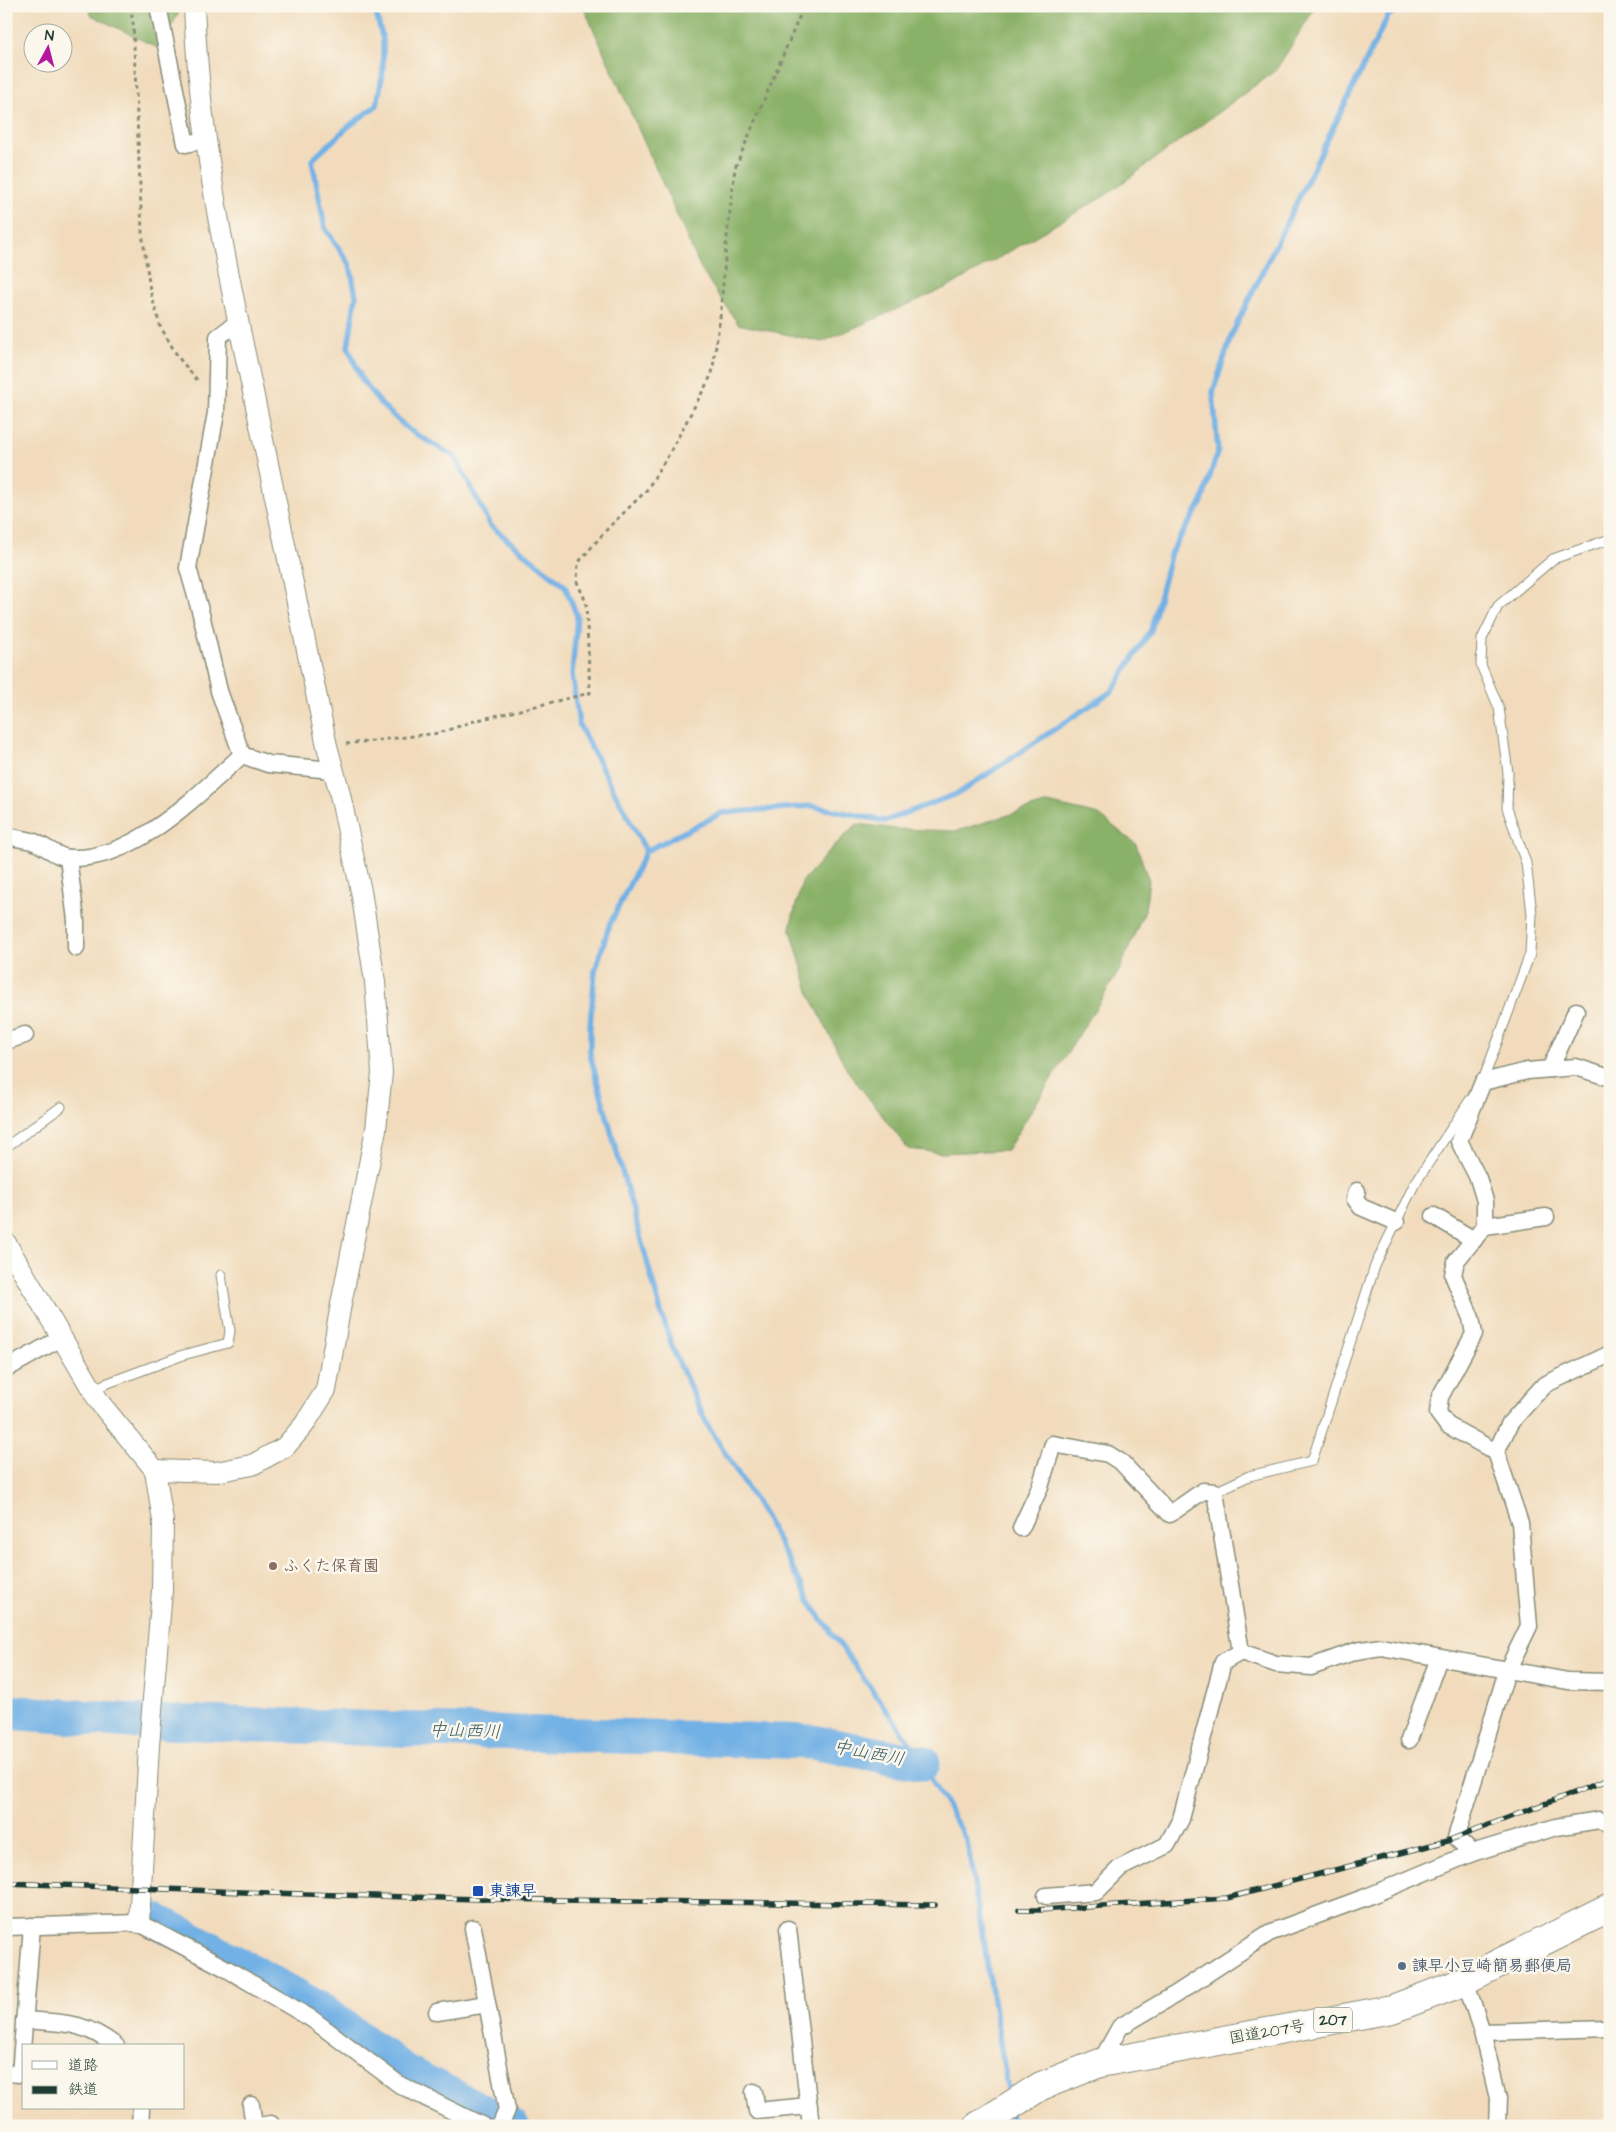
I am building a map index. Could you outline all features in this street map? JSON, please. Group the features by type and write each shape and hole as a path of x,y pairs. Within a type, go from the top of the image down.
{"highway":[{"name":"国道207号","path":"978,2126 1041,2086 1100,2063 1392,2009 1465,1980 1610,1908"}],"street":[{"path":"158,6 186,144 205,140"},
{"path":"155,1470 216,1472 252,1465 285,1447 304,1425 326,1390 341,1304 376,1130 382,1072 375,982 361,891 339,790 332,770 238,322 205,140 194,6"},
{"path":"238,322 218,337 216,413 188,568 219,691 242,755"},
{"path":"242,755 268,764 332,770"},
{"path":"6,836 33,841 68,858 102,855 143,836 185,806 242,755"},
{"path":"68,858 76,920 76,948"},
{"path":"1550,1069 1576,1011"},
{"path":"6,1041 25,1035"},
{"path":"1472,1853 1456,1838 1507,1671 1529,1626 1520,1523 1496,1452 1447,1425 1438,1413 1440,1397 1474,1334 1472,1318 1453,1275 1456,1262 1485,1226 1486,1202 1478,1178 1459,1141 1483,1082 1527,1071 1576,1067 1610,1078"},
{"path":"1357,1191 1355,1199 1361,1207 1396,1222"},
{"path":"1434,1216 1474,1240"},
{"path":"1485,1226 1546,1217"},
{"path":"6,1243 100,1403 155,1470 163,1522 162,1591 149,1746 139,1923"},
{"path":"6,1369 61,1338"},
{"path":"1496,1452 1510,1423 1544,1385 1610,1354"},
{"path":"1021,1528 1040,1487 1053,1444 1108,1454 1122,1463 1170,1514 1203,1491 1214,1492 1241,1652"},
{"path":"1046,1896 1096,1892 1120,1868 1167,1845 1181,1819 1223,1662 1241,1652 1276,1664 1311,1667 1356,1650 1381,1647 1568,1681 1610,1682"},
{"path":"1409,1740 1439,1658"},
{"path":"1100,2063 1120,2027 1176,1994 1269,1933 1369,1896 1472,1853 1556,1826 1599,1820 1610,1824"},
{"path":"6,1927 139,1923 227,1969 312,2019 400,2085 483,2126"},
{"path":"22,2044 32,1926"},
{"path":"473,1928 507,2110 500,2126"},
{"path":"788,1930 811,2126"},
{"path":"1465,1980 1482,2032 1498,2098 1498,2126"},
{"path":"437,2012 487,2004"},
{"path":"24,2020 76,2024 101,2034 114,2044"},
{"path":"1482,2032 1610,2028"},
{"path":"6,2073 20,2074 22,2047"},
{"path":"754,2092 757,2111 809,2106"},
{"path":"251,2105 254,2126"},
{"path":"140,2126 141,2110"}],"lane":[{"path":"1214,1492 1249,1476 1312,1461 1375,1266 1414,1184 1460,1113 1483,1082 1530,954 1532,914 1526,864 1508,808 1508,773 1500,708 1481,665 1482,639 1498,606 1553,559 1610,539"},
{"path":"6,1147 61,1107"},
{"path":"92,1389 183,1355 228,1343 230,1332 221,1275"}],"path":[{"path":"130,6 133,23 142,232 150,290 160,326 178,357 199,382 200,390"},
{"path":"327,746 439,733 474,721 590,694 586,602 577,582 578,564 609,527 646,491 669,454 712,374 721,310 735,168 804,6"}],"green space":[{"path":"89,6 182,6 160,49 91,15"},
{"path":"583,6 1316,6 1276,70 1106,195 952,285 822,342 738,324 702,271"},
{"path":"1048,803 1099,815 1136,844 1149,881 1145,910 1119,971 1007,1150 942,1153 908,1149 847,1070 810,995 790,927 802,882 830,850 857,824 897,829 956,831"}],"waterway":[{"path":"374,6 383,40 383,71 377,105 349,126 312,160 325,228 350,265 356,296 348,347 362,380 381,404 409,430 455,457 491,526 565,586 577,616 572,675 579,725 646,851"},
{"path":"1009,2097 967,1841 914,1749 814,1608 764,1515 707,1424 674,1352 661,1312 590,1055 590,1026 595,971 609,926 646,851 722,813 812,806 885,821 959,793 1112,691 1151,630 1171,552 1202,502 1218,450 1213,392 1232,334 1388,16 1403,6"},
{"name":"中山西川","path":"6,1712 132,1721 812,1742 923,1763"},
{"name":"中山西川","path":"154,1920 189,1937 318,2008 404,2071 512,2126"},
{"path":"1011,2114 1013,2126"}],"railway":[{"path":"1019,1910 1227,1898 1447,1841 1610,1779"},
{"path":"6,1883 478,1899 935,1905"}],"place":[{"name":"ふくた保育園","path":"273,1566"},
{"name":"東諫早","path":"478,1891"},
{"name":"諫早小豆崎簡易郵便局","path":"1402,1966"}]}
